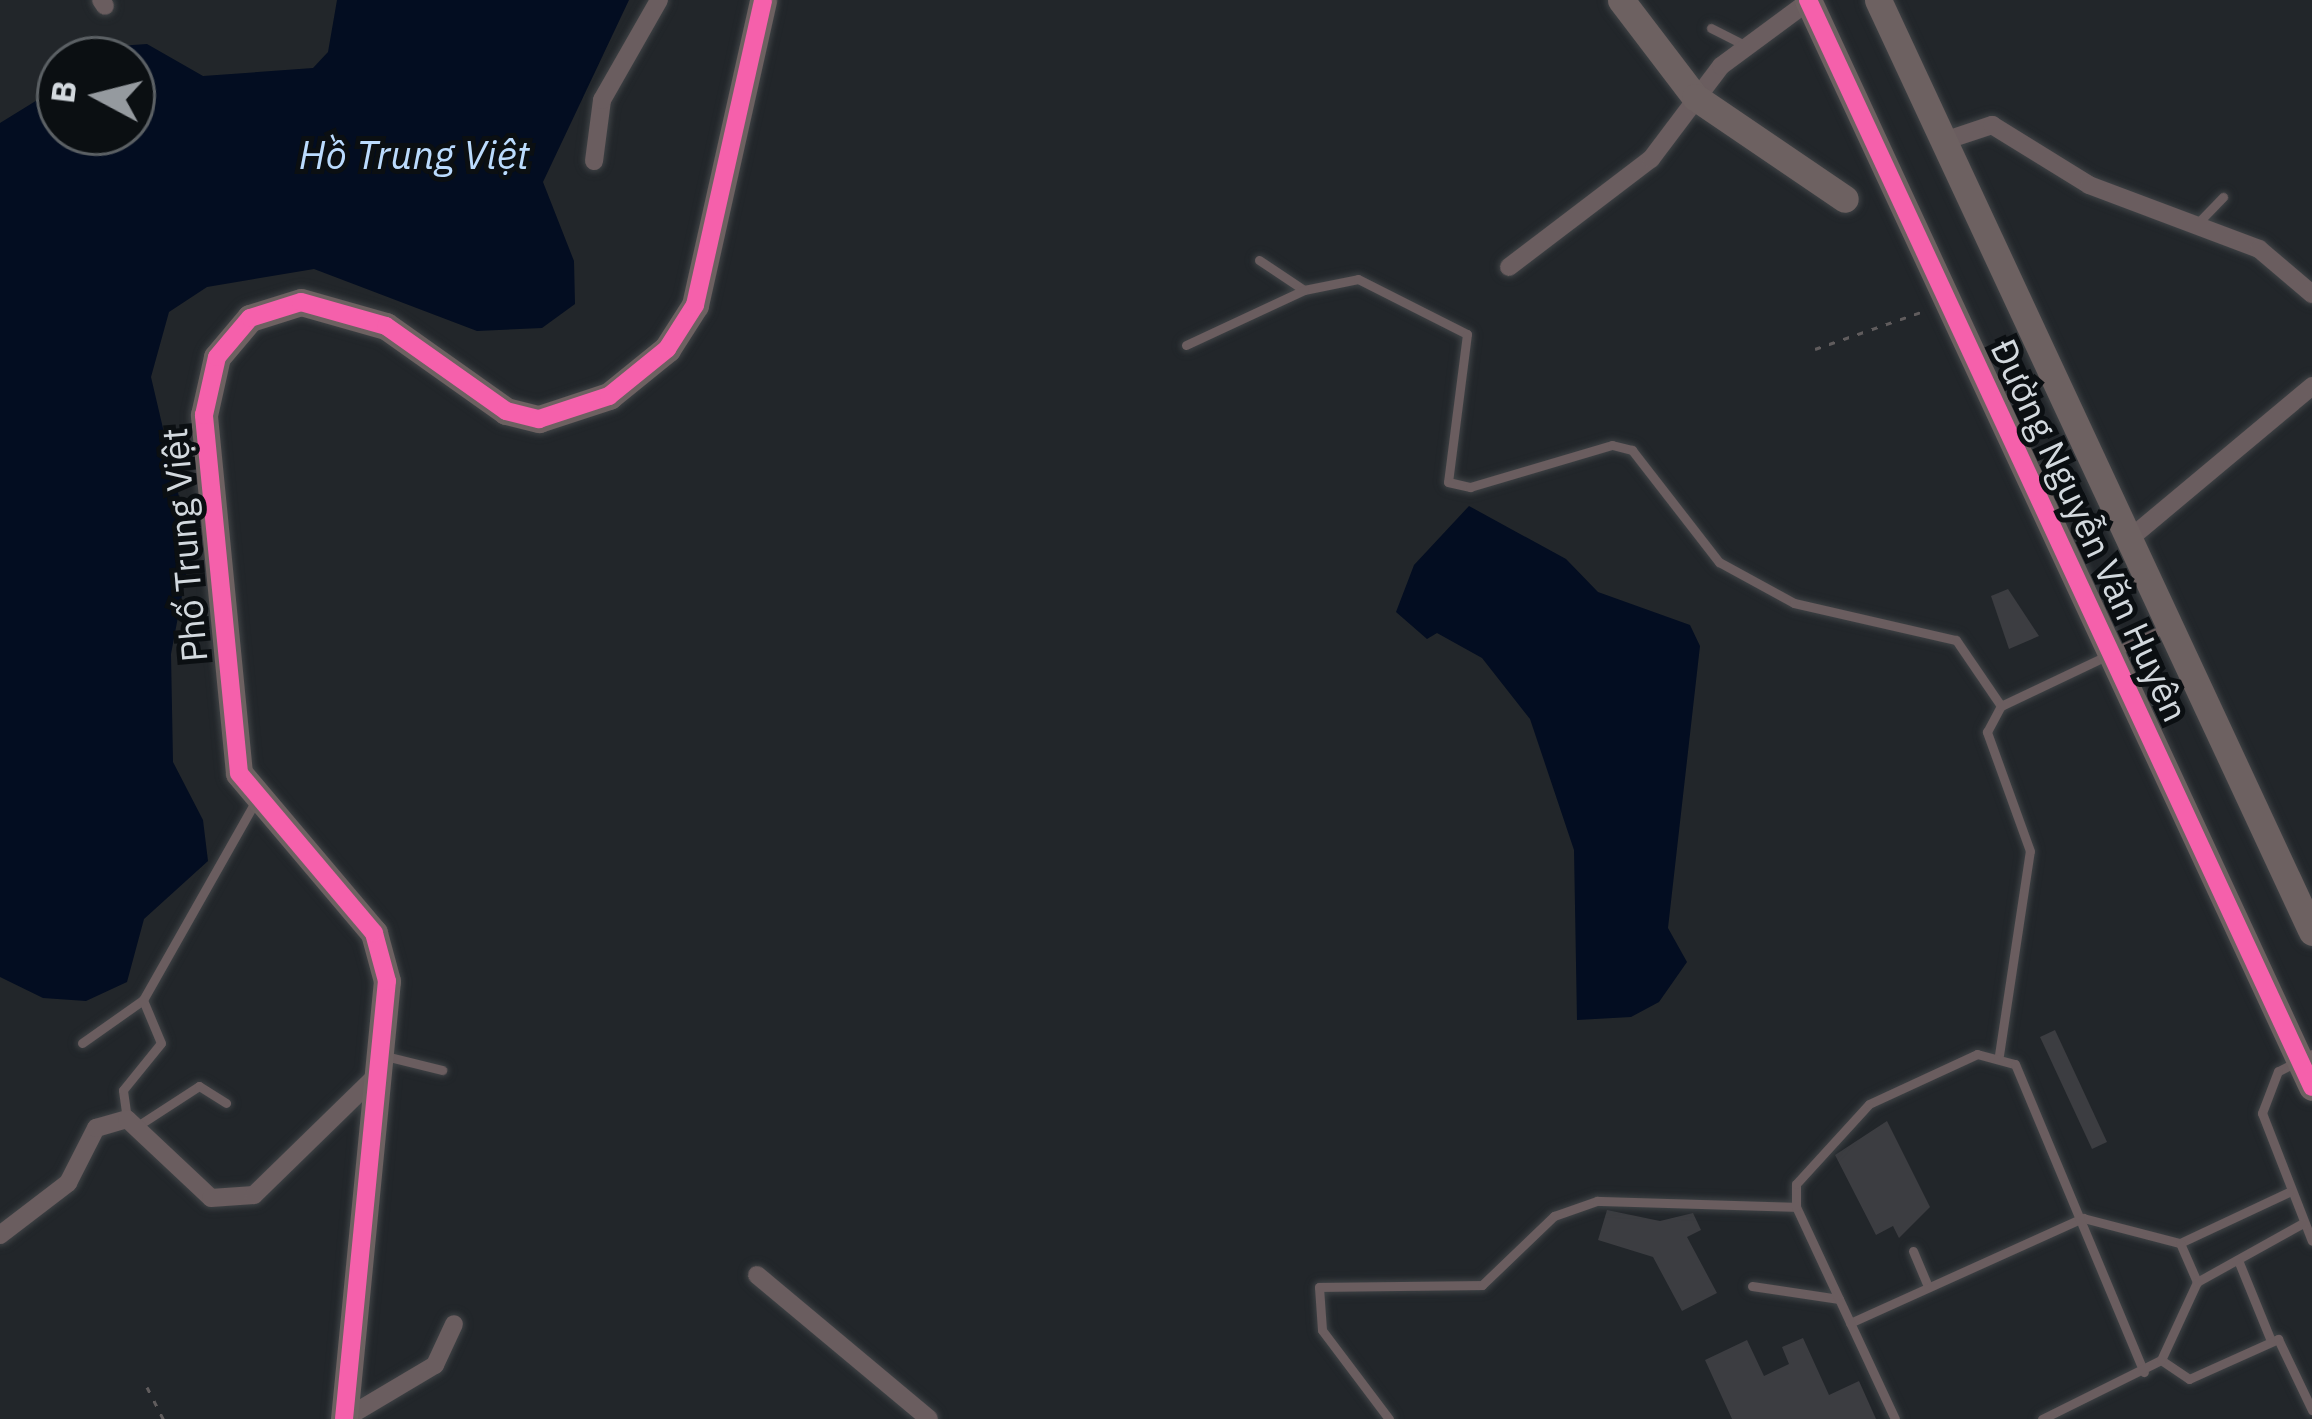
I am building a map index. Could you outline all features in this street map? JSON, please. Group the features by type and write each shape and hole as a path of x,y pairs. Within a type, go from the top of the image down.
{"street":[{"path":"594,161 602,100 659,0"},
{"name":"Phố Trung Việt","path":"347,1418 385,1062 387,981 374,933 256,802 239,773 204,415 228,338 271,305 338,306 506,410 539,419 608,396 667,349 695,304 763,0"},
{"path":"1621,0 1695,97 1845,199"},
{"name":"Đường Nguyễn Văn Huyên","path":"1878,0 2312,932"},
{"path":"1509,267 1651,159 1695,97 1744,45 1808,1"},
{"name":"Đường Nguyễn Văn Huyên","path":"1808,1 2111,654 2306,1057 2312,1087"},
{"path":"1944,141 1992,125 2076,178 2259,249 2312,294"},
{"path":"2128,540 2312,386"},
{"path":"0,1234 68,1183 96,1128 135,1121 212,1198 238,1201 385,1062"},
{"path":"757,1275 929,1419"},
{"path":"347,1418 435,1365 454,1324"}],"lane":[{"path":"1712,28 1744,45"},
{"path":"2196,225 2223,197"},
{"path":"1259,260 1304,290"},
{"path":"1186,345 1304,290 1358,279 1467,334 1448,482 1470,487 1612,446 1632,451 1719,562 1794,603 1957,640 2001,706"},
{"path":"2000,1055 2030,851 1987,746 2001,706 2168,626"},
{"path":"82,1043 143,1000 256,802"},
{"path":"143,1000 161,1043 123,1090 135,1121 199,1086 226,1103"},
{"path":"1895,1419 1796,1207 1800,1175 1854,1114 1977,1054 2000,1055 2015,1064 2144,1372"},
{"path":"2306,1057 2278,1071 2262,1113 2312,1241"},
{"path":"385,1062 442,1070"},
{"path":"1850,1323 2083,1218 2180,1243 2289,1192"},
{"path":"1389,1419 1322,1330 1319,1287 1482,1286 1554,1216 1597,1201 1796,1207"},
{"path":"2042,1419 2161,1360 2197,1282 2303,1223"},
{"path":"2180,1243 2197,1282"},
{"path":"1912,1252 1928,1287"},
{"path":"2238,1260 2271,1341"},
{"path":"1752,1286 1839,1299"},
{"path":"2161,1360 2189,1379 2271,1341 2283,1341 2312,1410"}],"path":[{"path":"1815,349 1948,302"},
{"path":"147,1387 163,1419"}],"water":[{"name":"Hồ Trung Việt","path":"337,0 629,0 543,182 574,261 575,304 542,328 477,331 314,269 207,287 169,312 151,377 191,548 171,654 173,762 203,820 208,861 144,919 127,982 86,1001 43,998 0,977 0,123 36,101 36,156 156,156 156,49 203,76 313,68 328,52"},
{"path":"1469,506 1566,559 1598,592 1690,625 1700,646 1668,928 1687,962 1659,1002 1631,1017 1577,1020 1574,850 1530,719 1482,658 1437,633 1427,639 1396,612 1414,565"}],"building":[{"path":"2008,589 2039,636 2009,649 1991,596"},
{"path":"2055,1030 2107,1142 2092,1149 2040,1037"},
{"path":"1887,1121 1930,1207 1899,1238 1893,1226 1876,1235 1835,1155"},
{"path":"1607,1210 1660,1221 1693,1213 1701,1230 1687,1237 1717,1293 1682,1311 1653,1257 1598,1240"},
{"path":"1803,1338 1829,1395 1859,1381 1876,1419 1732,1419 1705,1360 1747,1340 1764,1376 1789,1364 1782,1347"}],"cycle path":[{"path":"344,1419 387,981 374,933 239,773 204,415 217,357 250,318 301,302 386,326 506,411 539,419 609,396 667,349 695,305 763,0"},
{"path":"1808,0 2312,1087"}]}
